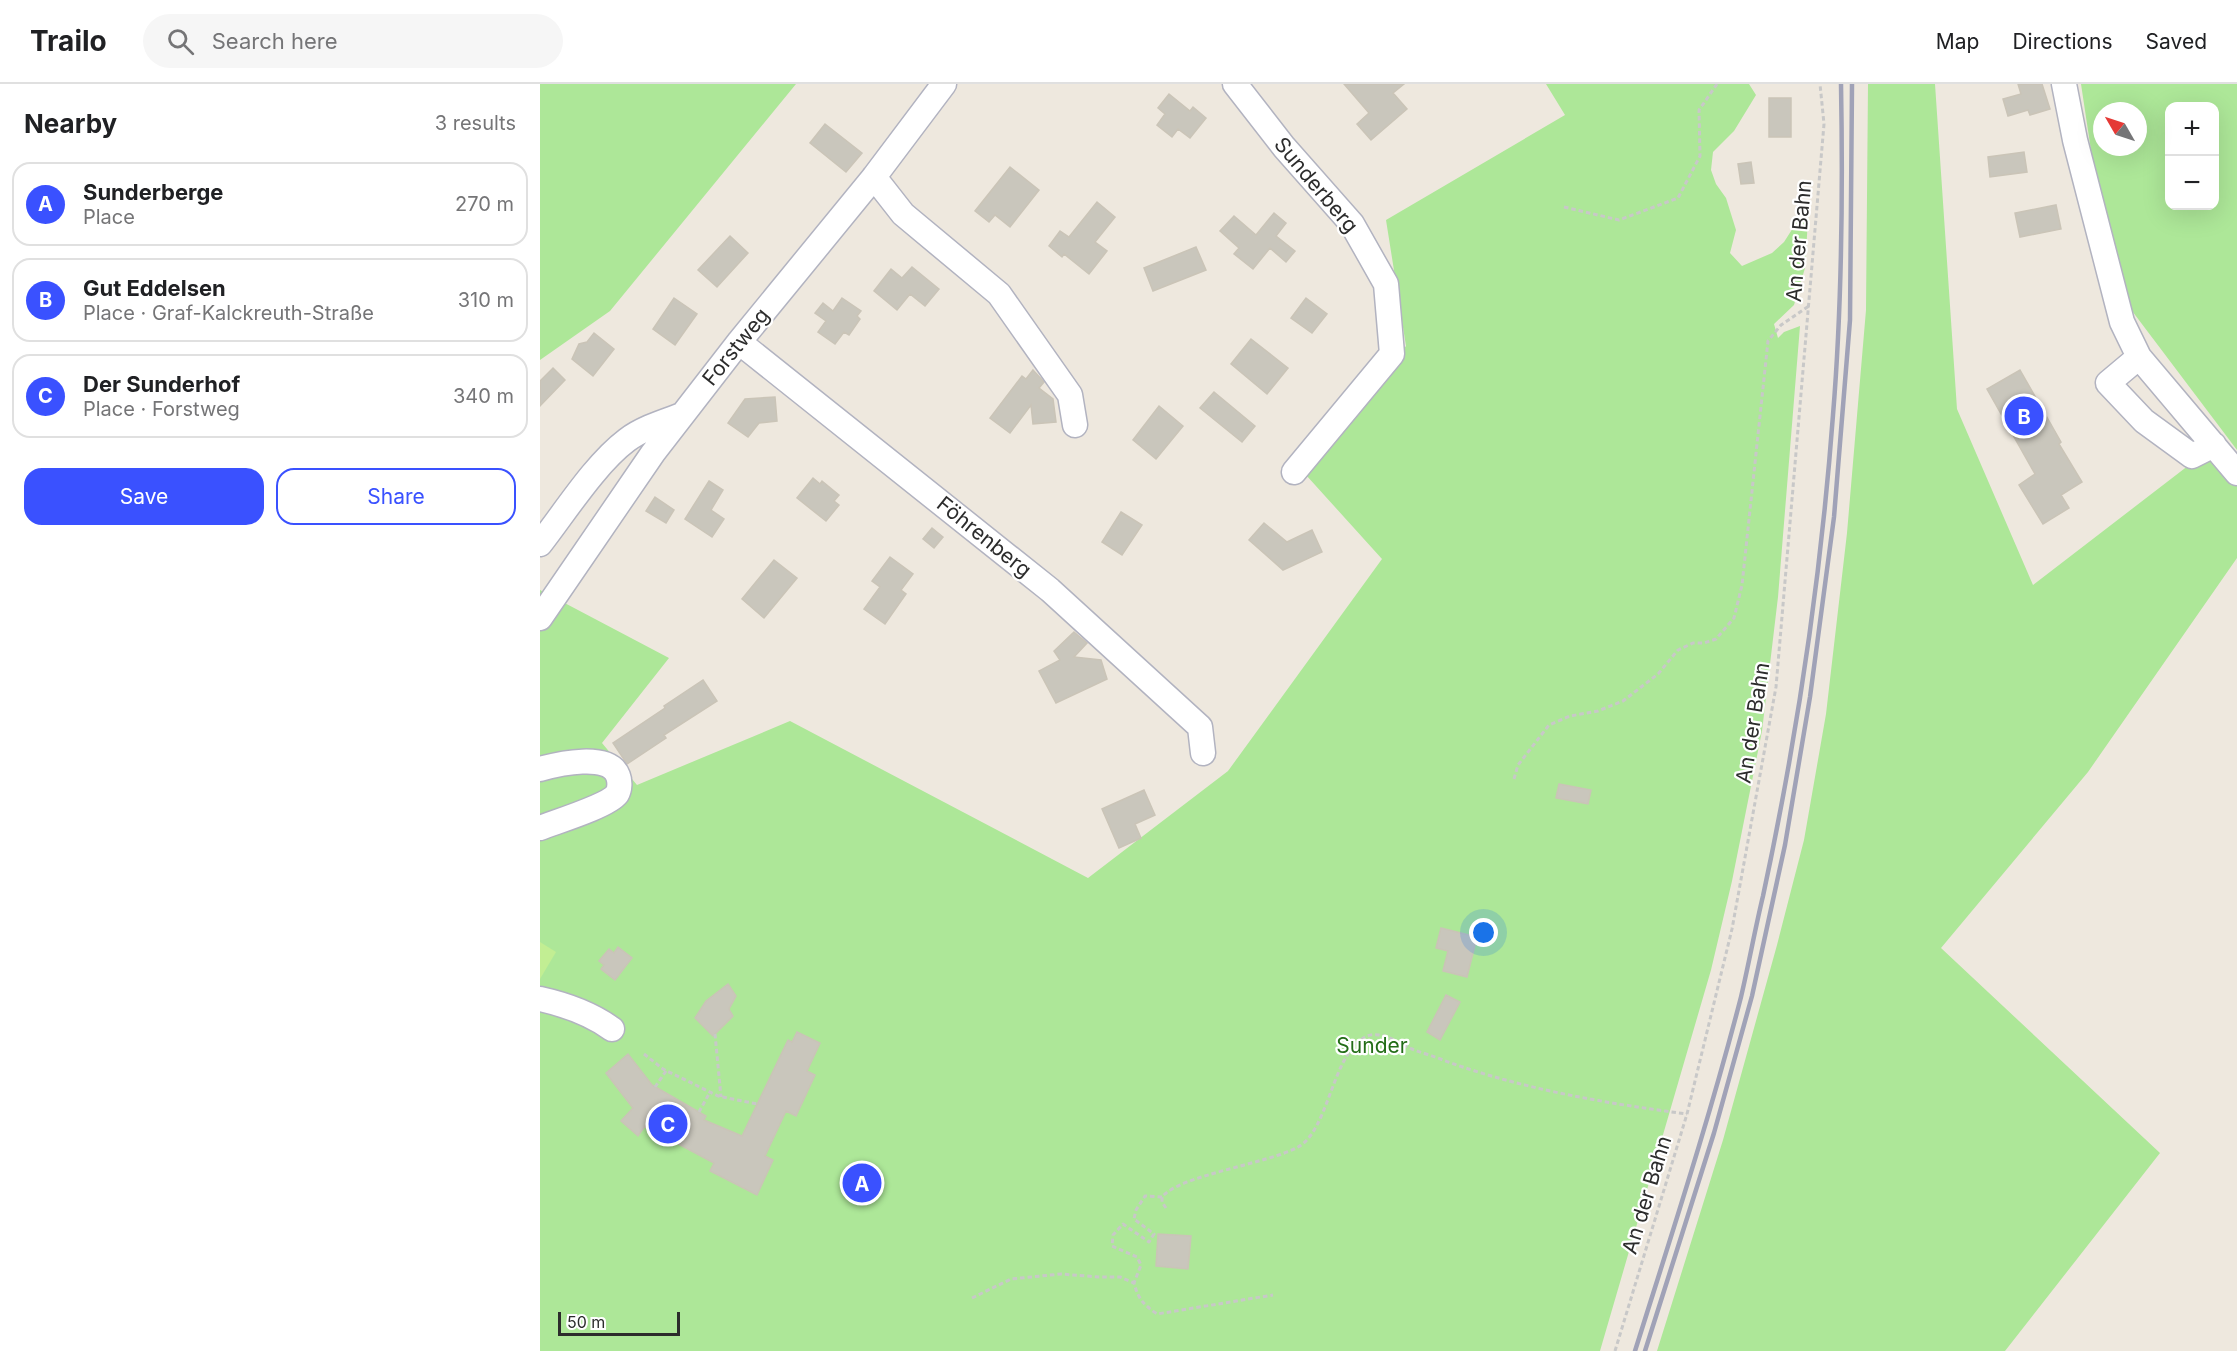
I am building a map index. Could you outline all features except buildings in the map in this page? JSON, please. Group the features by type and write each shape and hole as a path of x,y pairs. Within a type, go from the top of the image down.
{"street":[{"name":"Forstweg","path":"540,618 653,453 739,342 874,177 944,84"},
{"name":"Sunderberg","path":"1235,84 1284,147 1352,224 1386,284 1392,354 1294,472"},
{"path":"2064,84 2075,141 2122,322 2139,357 2237,473"},
{"path":"874,177 903,214 999,294 1070,395 1075,425"},
{"name":"Föhrenberg","path":"739,342 1050,590 1200,727 1203,753"},
{"path":"2139,357 2108,382 2144,421 2192,456 2214,446"},
{"path":"540,544 596,471 626,440 650,426 682,415"},
{"path":"540,769 580,762 605,764 616,772 620,782 616,794 603,803 540,828"},
{"path":"540,999 569,1006 596,1017 612,1029"}],"path":[{"path":"1564,207 1619,220 1678,198 1700,156 1699,110 1717,84"},
{"name":"An der Bahn","path":"1615,1351 1687,1114 1732,929 1776,687 1824,124 1820,84"},
{"path":"1514,779 1518,765 1549,725 1570,716 1598,711 1623,701 1658,674 1678,650 1693,643 1704,643 1716,639 1734,618 1742,585 1768,341 1781,325 1809,306"},
{"path":"715,1034 721,1097"},
{"path":"1273,1294 1157,1314 1138,1298 1134,1283 1141,1265 1137,1257 1112,1246 1113,1235 1123,1224 1149,1242 1154,1234 1134,1219 1136,1210 1145,1196 1162,1197 1177,1185 1283,1155 1302,1144 1313,1132 1352,1049 1360,1040 1369,1035 1381,1035 1441,1059 1505,1080 1610,1104 1687,1114"},
{"path":"644,1054 666,1071 721,1097 757,1104"},
{"path":"655,1086 666,1071"},
{"path":"699,1112 710,1092"},
{"path":"1162,1197 1166,1208"},
{"path":"972,1298 1011,1279 1061,1274 1120,1277 1134,1283"}],"green space":[{"path":"540,84 796,84 610,311 540,360"},
{"name":"Sunder","path":"1546,84 1749,84 1756,95 1734,131 1713,152 1711,170 1716,184 1726,198 1736,230 1730,253 1742,266 1772,253 1784,242 1809,203 1805,268 1794,305 1774,324 1778,338 1784,332 1800,326 1778,597 1762,731 1732,881 1711,970 1600,1351 540,1351 540,590 669,658 602,743 637,785 790,721 1088,878 1228,771 1382,559 1306,475 1406,346 1386,220 1565,115"},
{"path":"1868,84 1935,84 1957,409 2033,585 2206,452 2237,486 2237,558 2088,772 1941,948 2160,1153 2005,1351 1657,1351 1723,1140 1777,945 1804,840 1826,714 1847,533 1866,310"},
{"path":"2081,84 2237,84 2237,450 2111,283"},
{"path":"540,942 556,952 540,979"}],"railway":[{"path":"1635,1351 1704,1131 1741,997 1775,837 1797,717 1822,536 1836,374 1841,250 1841,84"},
{"path":"1645,1351 1714,1133 1752,996 1785,845 1810,697 1834,517 1850,320 1852,84"}],"place":[{"name":"Gut Eddelsen","path":"2024,416"},
{"name":"Der Sunderhof","path":"668,1124"},
{"name":"Sunderberge","path":"862,1183"}]}
